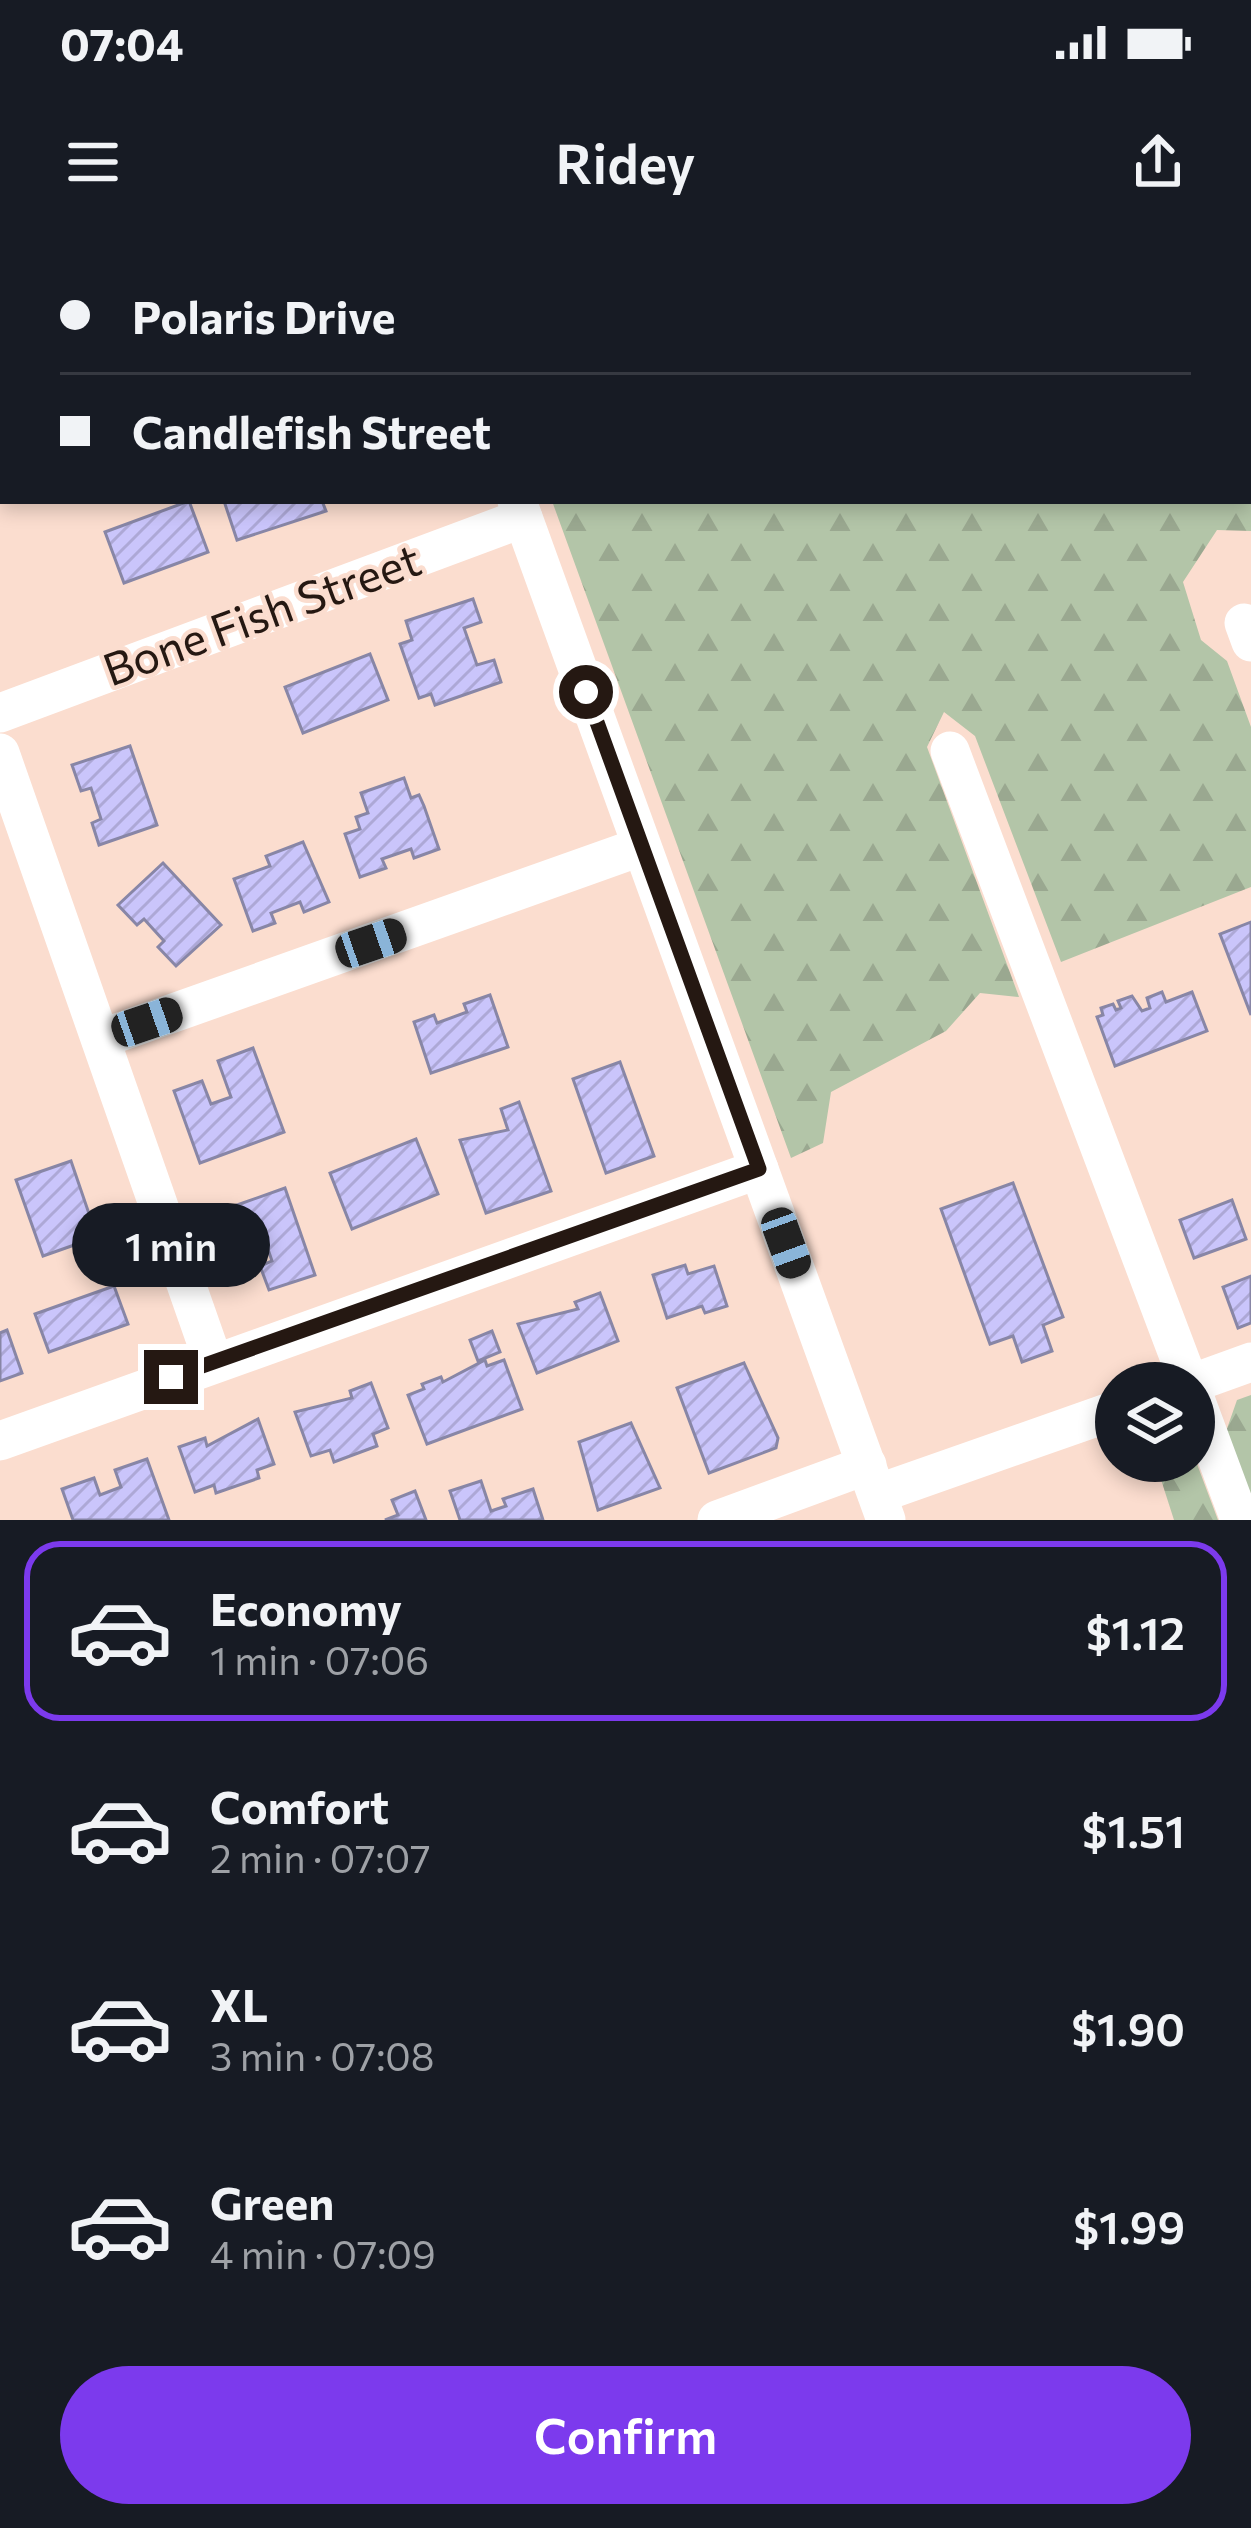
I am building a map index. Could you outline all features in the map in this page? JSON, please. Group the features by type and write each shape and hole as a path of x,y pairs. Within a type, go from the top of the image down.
{"street":[{"name":"Bone Fish Street","path":"0,713 520,509"},
{"path":"520,509 877,1493"},
{"path":"950,751 1183,1362"},
{"path":"0,753 214,1361"},
{"path":"103,1038 640,847"},
{"path":"0,1441 759,1169"},
{"path":"1215,1375 1251,1362"},
{"path":"717,1520 877,1493 1095,1417"},
{"path":"1215,1453 1240,1520"}],"green space":[{"path":"553,504 1251,504 1251,531 1217,530 1183,582 1201,640 1227,661 1251,727 1251,887 1061,962 975,736 944,712 927,747 1019,997 980,993 946,1031 831,1092 823,1143 791,1158"},
{"path":"1251,1395 1251,1509 1224,1437 1237,1400"},
{"path":"1162,1482 1204,1482 1218,1520 1174,1520"}],"building":[{"path":"190,504 208,552 124,583 105,532"},
{"path":"225,504 323,504 326,511 237,540"},
{"path":"473,599 481,622 464,628 477,665 494,660 501,682 435,705 431,694 419,698 400,644 412,640 406,621"},
{"path":"370,654 388,700 303,733 285,687"},
{"path":"130,746 157,825 99,845 92,823 101,819 91,788 81,791 72,765"},
{"path":"404,778 411,798 419,795 439,849 414,858 411,849 382,859 386,868 360,877 345,834 360,829 356,817 368,813 361,793"},
{"path":"303,842 329,902 304,912 300,902 271,913 275,923 253,931 234,879 270,866 266,856"},
{"path":"163,863 221,925 176,966 158,947 164,941 144,919 137,925 118,905"},
{"path":"1251,922 1251,1015 1220,934"},
{"path":"1162,992 1166,1002 1192,992 1207,1031 1115,1066 1097,1017 1103,1015 1101,1008 1113,1004 1116,1010 1121,1008 1118,1001 1132,996 1142,1011 1150,1008 1147,998"},
{"path":"490,995 508,1047 431,1073 414,1022 434,1015 437,1023 467,1012 464,1004"},
{"path":"253,1048 284,1132 200,1163 174,1091 202,1081 211,1104 231,1097 218,1061"},
{"path":"620,1062 654,1156 606,1173 573,1079"},
{"path":"519,1102 551,1191 486,1213 460,1140 508,1130 501,1109"},
{"path":"416,1139 438,1194 352,1229 330,1173"},
{"path":"71,1161 97,1237 43,1256 16,1180"},
{"path":"1013,1183 1063,1317 1043,1325 1052,1351 1022,1362 1013,1336 990,1344 941,1209"},
{"path":"285,1188 315,1275 269,1290 260,1266 272,1261 260,1226 245,1231 237,1205"},
{"path":"1232,1200 1246,1239 1194,1258 1180,1220"},
{"path":"685,1265 688,1274 714,1266 727,1306 705,1313 702,1306 667,1318 653,1275"},
{"path":"1251,1276 1251,1323 1238,1328 1223,1287"},
{"path":"114,1286 128,1324 49,1352 35,1314"},
{"path":"600,1293 618,1341 537,1373 518,1324 578,1309 575,1302"},
{"path":"7,1330 22,1373 0,1381 0,1333"},
{"path":"492,1331 500,1352 478,1361 470,1340"},
{"path":"485,1360 487,1366 504,1360 522,1409 427,1444 408,1395 424,1389 422,1384 441,1377 443,1382"},
{"path":"744,1363 778,1438 776,1448 709,1473 677,1388"},
{"path":"371,1383 388,1428 373,1434 377,1446 334,1462 330,1450 311,1456 295,1412 352,1398 350,1391"},
{"path":"258,1419 274,1464 257,1470 259,1478 216,1493 214,1485 195,1492 179,1447 205,1438 207,1446"},
{"path":"631,1423 660,1488 598,1510 579,1442"},
{"path":"147,1459 169,1520 73,1520 62,1489 94,1478 100,1495 121,1487 115,1470"},
{"path":"481,1481 491,1511 506,1506 503,1499 533,1489 543,1520 460,1520 450,1491"},
{"path":"415,1491 426,1520 385,1520 398,1515 392,1500"}],"route":[{"path":"171,1377 759,1169 586,692"}]}
